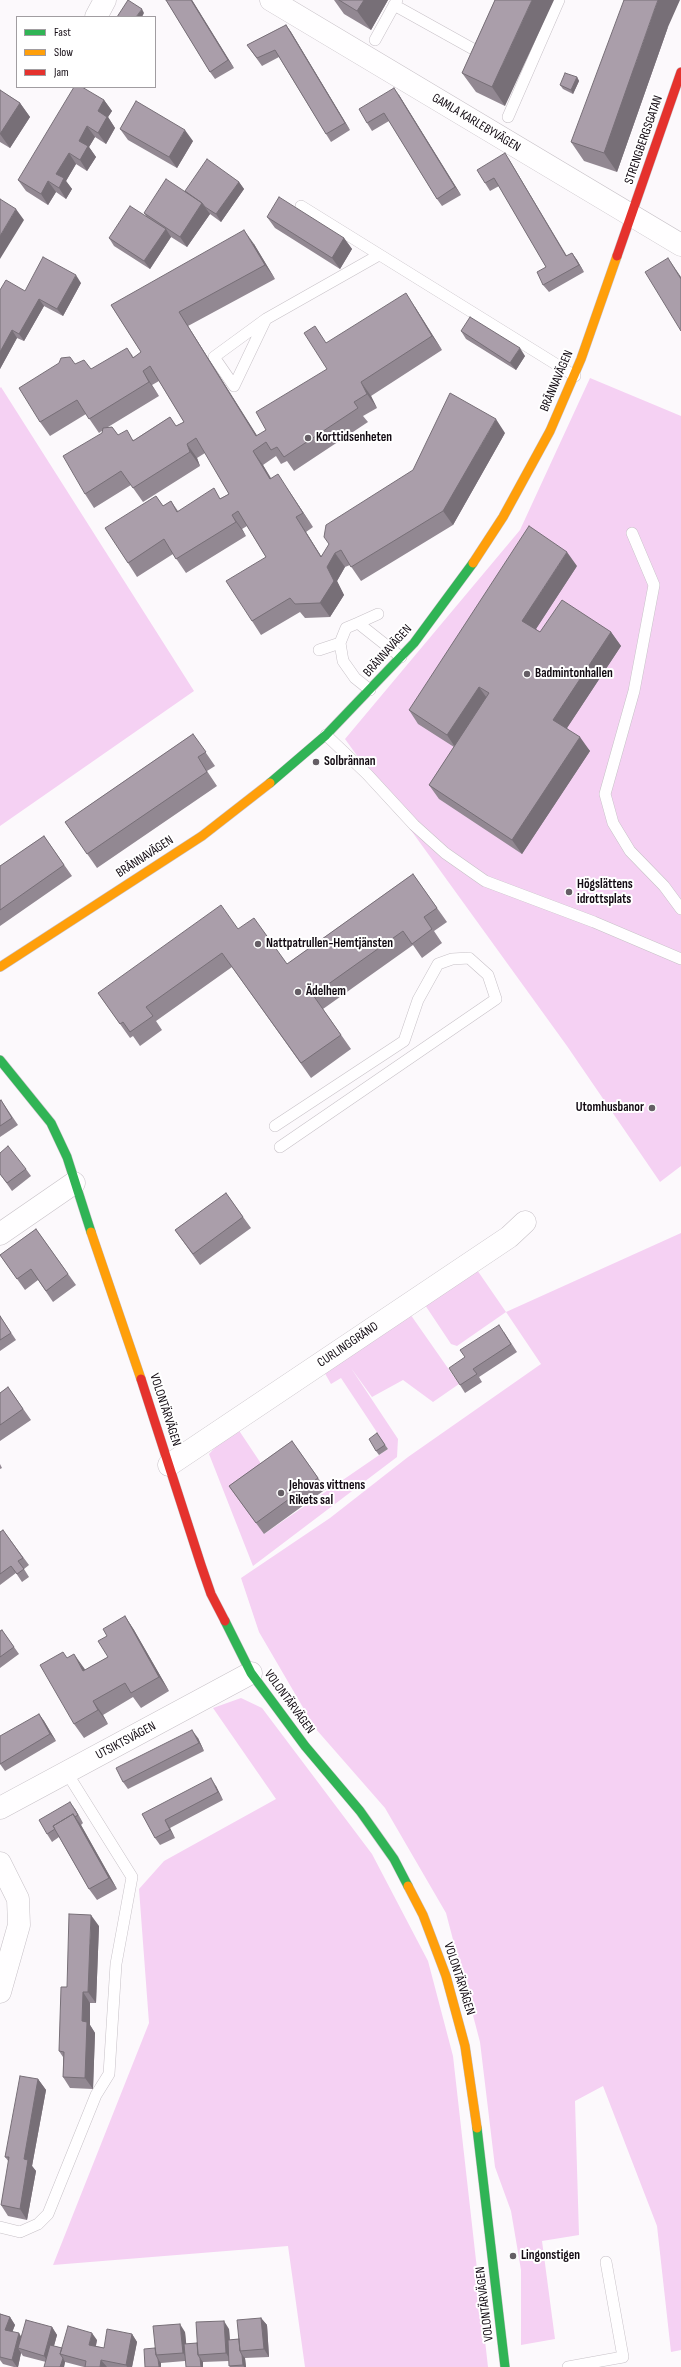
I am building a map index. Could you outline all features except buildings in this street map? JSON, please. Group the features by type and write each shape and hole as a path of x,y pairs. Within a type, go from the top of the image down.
{"street":[{"path":"97,16 105,0"},
{"name":"GAMLA KARLEBYVÄGEN","path":"271,0 681,245"},
{"name":"STRENGBERGSGATAN","path":"632,216 681,72"},
{"name":"BRÄNNAVÄGEN","path":"0,967 202,836 251,800 326,735 401,657 460,583 503,517 550,431 574,376 632,216"},
{"name":"VOLONTÄRVÄGEN","path":"0,1060 51,1123 67,1157 74,1183 122,1319 211,1594 251,1673 305,1746 360,1811 394,1859 423,1915 446,1976 465,2046 482,2164 505,2367"},
{"path":"0,1234 74,1183"},
{"name":"CURLINGGRÄND","path":"169,1465 509,1237 525,1222"},
{"name":"UTSIKTSVÄGEN","path":"0,1808 251,1673"},
{"path":"0,1863 18,1898 19,1925 0,1992"}],"lane":[{"path":"508,117 559,0"},
{"path":"375,40 395,2 473,50"},
{"path":"301,206 574,376"},
{"path":"266,319 234,386 214,357 266,319 379,255"},
{"path":"632,533 654,585 634,691 605,794 613,823 630,851 664,886 681,909"},
{"path":"370,690 355,678 343,661 340,643 346,628 378,614"},
{"path":"358,623 401,657"},
{"path":"319,650 340,643"},
{"path":"326,735 367,774 414,825 445,853 485,881 594,922 676,957 666,965"},
{"path":"275,1126 404,1041 418,1000 438,964 452,960 469,958 488,975 496,999 280,1147"},
{"path":"0,2227 20,2232 38,2224 48,2214 96,2095 109,2074 116,1964 132,1877 67,1773"},
{"path":"568,2367 623,2357 606,2262"}],"shaded area":[{"name":"Högslättens idrottsplats","path":"590,378 681,416 681,1166 660,1182 567,1046 345,739 520,530"},
{"path":"1,387 194,691 0,826 0,388"},
{"path":"681,1233 681,2350 671,2352 657,2226 603,2086 575,2101 579,2235 542,2241 555,2339 521,2345 521,2270 511,2211 495,2167 480,2042 446,1913 385,1808 315,1728 259,1632 241,1578 330,1518 408,1457 541,1364 506,1312"},
{"path":"475,1267 506,1312 457,1346 451,1344 423,1302"},
{"path":"408,1311 459,1384 433,1402 403,1380 372,1397 351,1368 398,1439 397,1457 253,1566 209,1454 224,1438 238,1429 268,1474 264,1534 388,1449 341,1378 331,1384 323,1370"},
{"path":"241,1698 262,1708 372,1854 428,1961 453,2056 488,2367 305,2367 288,2246 53,2265 149,2023 139,1889 164,1861 276,1799 213,1708"}],"traffic: fast":[{"path":"270,783 326,735 414,643 473,563"},
{"path":"0,1060 51,1123 67,1157 91,1232"},
{"path":"225,1621 251,1673 305,1746 360,1811 394,1859 408,1886"},
{"path":"477,2128 505,2367"}],"traffic: slow":[{"path":"473,563 503,517 550,431 581,359 617,256"},
{"path":"0,967 202,836 270,783"},
{"path":"91,1232 141,1379"},
{"path":"408,1886 423,1915 446,1976 465,2046 477,2128"}],"traffic: jam":[{"path":"617,256 681,72"},
{"path":"141,1379 211,1594 225,1621"}],"place":[{"name":"Korttidsenheten","path":"308,438"},
{"name":"Badmintonhallen","path":"527,674"},
{"name":"Solbrännan","path":"316,762"},
{"name":"Högslättens idrottsplats","path":"569,892"},
{"name":"Nattpatrullen-Hemtjänsten","path":"258,944"},
{"name":"Ädelhem","path":"298,992"},
{"name":"Utomhusbanor","path":"652,1108"},
{"name":"Jehovas vittnens Rikets sal","path":"281,1493"},
{"name":"Lingonstigen","path":"513,2256"}]}
